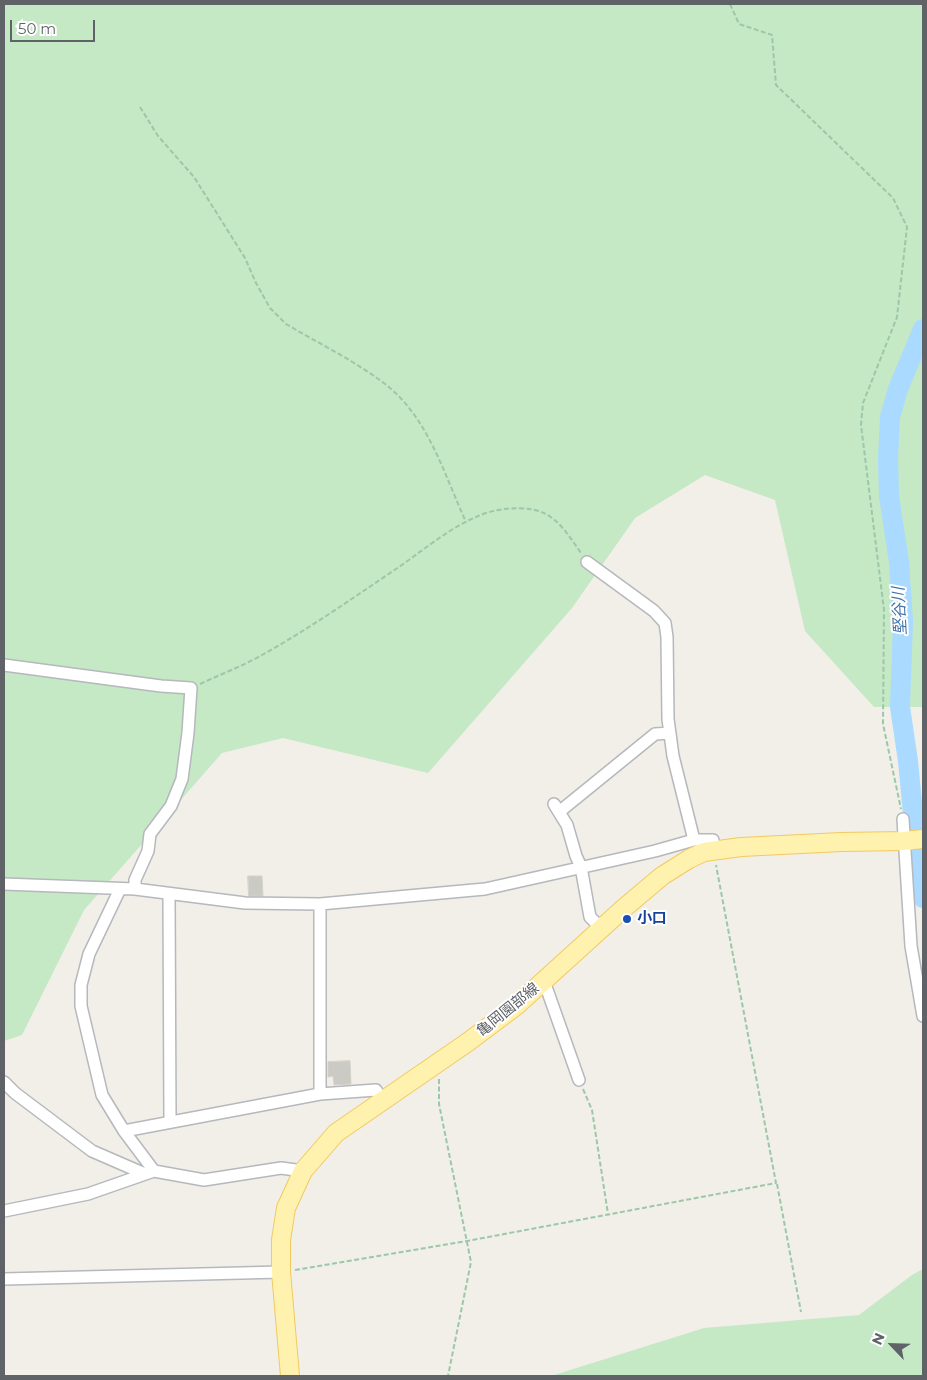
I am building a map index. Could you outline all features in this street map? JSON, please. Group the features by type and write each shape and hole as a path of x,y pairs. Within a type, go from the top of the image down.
{"main road":[{"name":"亀岡園部線","path":"290,1376 281,1240 286,1208 303,1170 336,1133 431,1068 516,1006 662,876 689,859 713,850 841,842 904,842 923,839"}],"street":[{"path":"587,562 654,611 665,623 667,637 668,719 673,756 694,840"},
{"path":"4,665 161,686 191,688 182,780 171,806 150,834 148,851 135,880 135,889"},
{"path":"602,929 590,917 582,867 576,856 567,825 556,808 655,734 670,733"},
{"path":"903,819 910,946 923,1016"},
{"path":"4,884 135,889 245,903 320,904 485,889 655,851 694,840 713,840 713,850"},
{"path":"120,889 89,954 81,985 81,1006 102,1095 149,1173"},
{"path":"170,894 170,1122"},
{"path":"320,904 320,1094"},
{"path":"544,981 580,1080"},
{"path":"4,1082 15,1093 92,1151 149,1173 204,1180 281,1168 303,1170"},
{"path":"124,1131 320,1094 376,1090 383,1100"},
{"path":"4,1211 88,1194 149,1173"},
{"path":"4,1279 282,1272"}],"path":[{"path":"730,4 739,24 772,35 776,84 893,198 908,227 897,318 863,403 861,425 884,610 883,724 903,819"},
{"path":"140,107 158,136 194,177 230,232 270,308 278,317 286,324 375,377 390,388 414,415 427,434 466,522"},
{"path":"191,688 261,656 466,522 492,511 535,510 548,516 561,525 587,562"},
{"path":"713,850 801,1312"},
{"path":"431,1068 439,1079 439,1104 471,1262 448,1376"},
{"path":"580,1080 592,1110 608,1215"},
{"path":"282,1272 467,1241 776,1183"}],"green space":[{"path":"4,4 923,4 923,707 874,707 805,631 775,500 705,475 635,518 572,608 428,773 283,738 222,753 84,910 22,1035 4,1041"},
{"path":"923,1269 923,1376 551,1376 704,1328 859,1315 912,1275"}],"building":[{"path":"248,876 262,876 263,896 249,896"},
{"path":"350,1061 351,1084 334,1085 333,1076 328,1077 328,1062"}],"waterway":[{"name":"堅谷川","path":"923,329 898,389 890,417 888,459 889,496 899,562 903,621 900,707 923,898"}],"place":[{"name":"小口","path":"627,919"}]}
